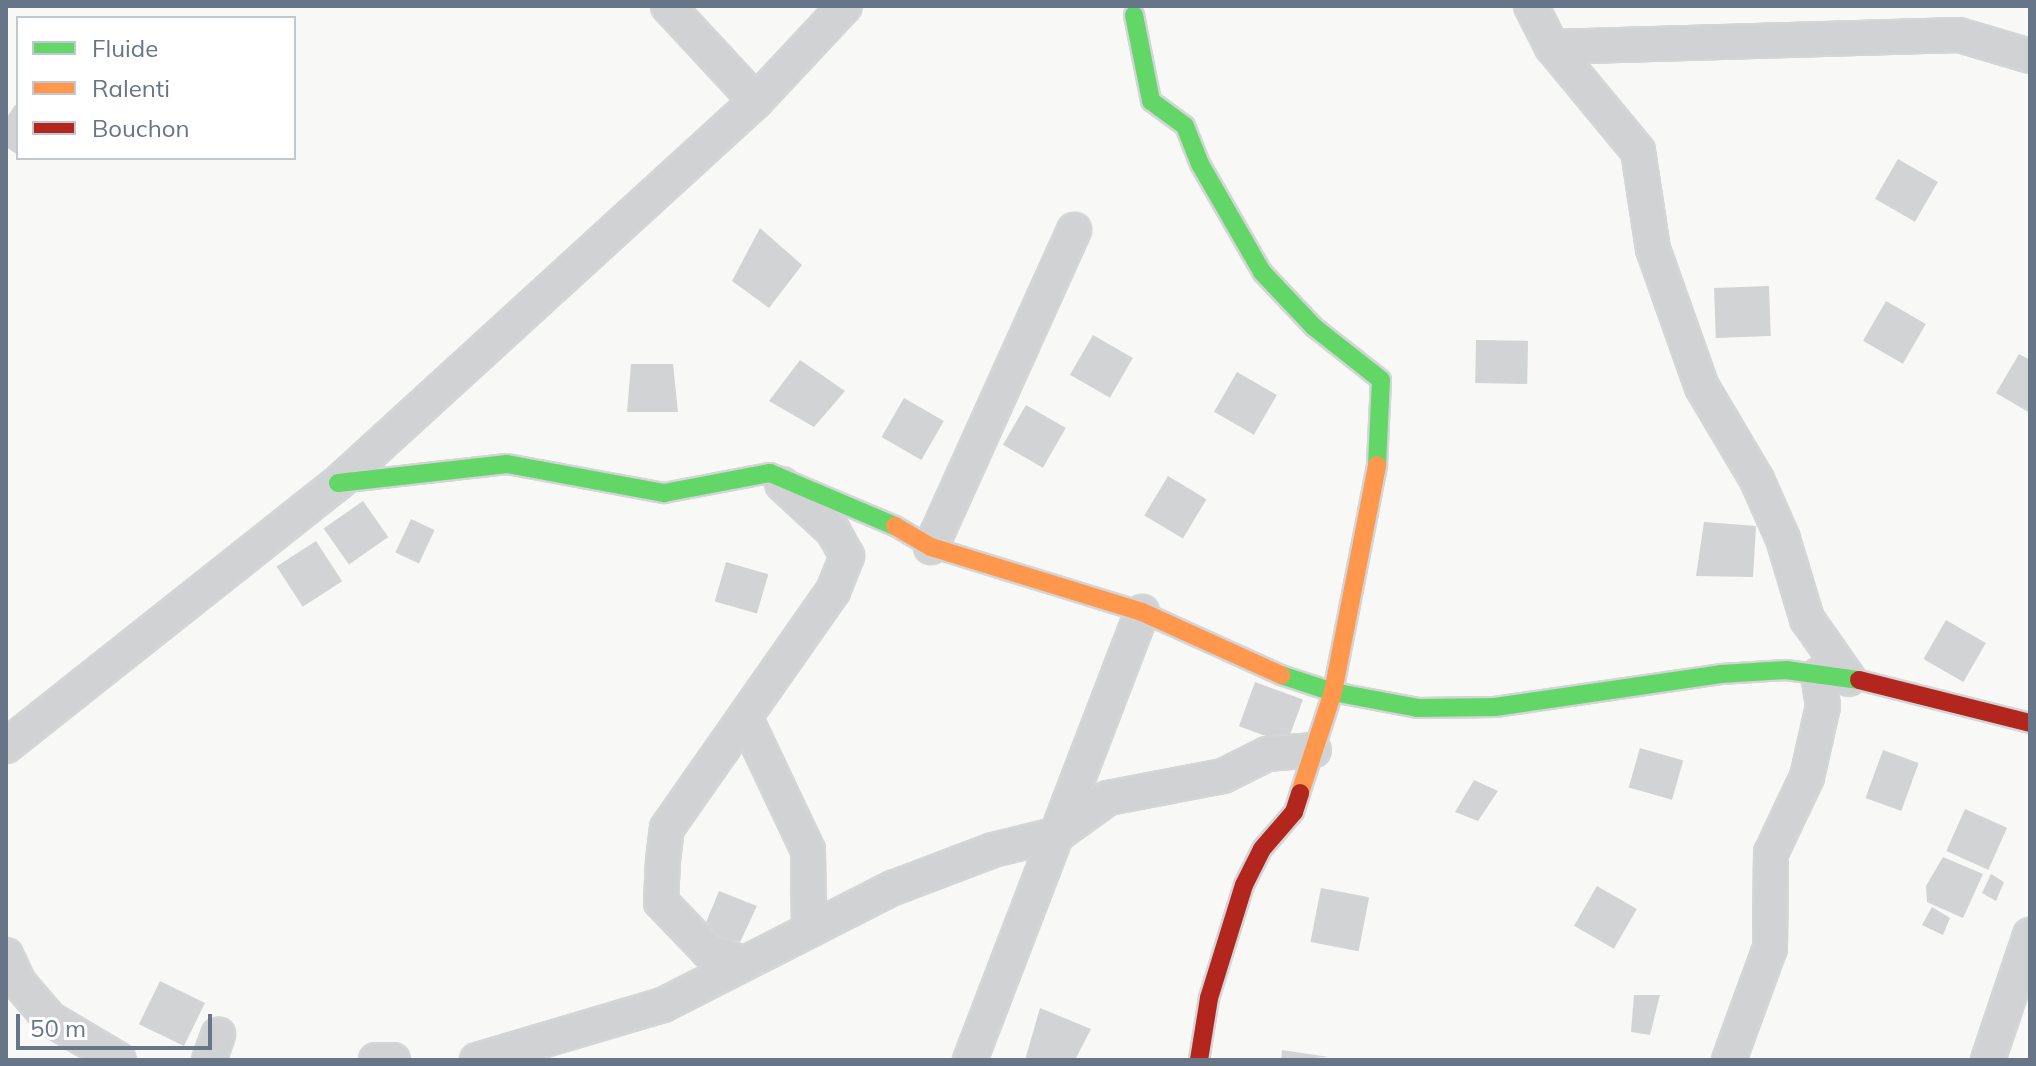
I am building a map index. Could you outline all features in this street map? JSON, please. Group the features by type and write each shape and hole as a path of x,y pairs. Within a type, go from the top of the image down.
{"street":[{"path":"668,6 756,101"},
{"path":"6,746 338,483 379,447 756,101 845,6"},
{"path":"1531,6 1552,47 1638,151 1653,249 1702,387 1762,492 1783,539 1807,619 1842,685 1807,777 1771,853 1770,948 1729,1060"},
{"path":"1134,15 1151,101 1185,126 1200,164 1262,272 1314,327 1381,380 1381,444 1333,692 1294,812 1262,849 1244,885 1209,998 1199,1060"},
{"path":"1552,47 1959,35 2030,56"},
{"path":"931,547 1074,230"},
{"path":"379,447 428,473"},
{"path":"338,483 507,464 664,493 770,473 806,482 867,510 931,547 1142,612 1262,669 1333,692 1418,708 1495,707 1721,674 1786,670 1842,685 2030,723"},
{"path":"740,962 708,951 661,902 667,828 833,591 847,556 833,531 770,473"},
{"path":"970,1060 1142,612"},
{"path":"745,717 808,850 809,927"},
{"path":"477,1060 663,1005 740,962 771,952 809,927 921,877 993,850 1058,834 1108,798 1223,776 1267,754 1314,750"},
{"path":"1988,1060 2030,935"},
{"path":"6,955 19,983 50,1019 119,1060"},
{"path":"376,1060 393,1060"}],"building":[{"path":"16,105 16,154 6,147 6,119"},
{"path":"1898,159 1938,182 1915,222 1875,199"},
{"path":"760,228 802,265 769,308 732,281"},
{"path":"1769,286 1771,336 1716,338 1714,288"},
{"path":"1886,301 1926,324 1903,364 1863,341"},
{"path":"1093,335 1133,358 1110,398 1070,375"},
{"path":"1476,340 1528,341 1527,384 1475,383"},
{"path":"2019,354 2030,360 2030,413 1996,393"},
{"path":"800,360 845,391 814,427 769,401"},
{"path":"631,364 673,364 678,412 627,412"},
{"path":"1237,372 1277,395 1254,435 1214,412"},
{"path":"904,398 944,421 921,460 882,437"},
{"path":"1026,405 1066,428 1043,468 1003,445"},
{"path":"1168,476 1207,499 1183,539 1144,515"},
{"path":"363,501 388,537 349,565 324,529"},
{"path":"411,519 435,530 419,564 395,553"},
{"path":"1704,522 1756,526 1753,577 1696,576"},
{"path":"316,541 342,581 303,607 277,567"},
{"path":"726,562 768,574 757,614 715,601"},
{"path":"1946,620 1986,643 1963,682 1924,659"},
{"path":"1255,682 1303,699 1287,744 1239,726"},
{"path":"1640,748 1683,760 1672,800 1629,787"},
{"path":"1883,750 1919,763 1901,811 1866,798"},
{"path":"1474,780 1498,791 1478,821 1455,812"},
{"path":"1965,809 2007,828 1988,870 1946,851"},
{"path":"1943,857 1983,874 1963,918 1927,902 1926,886"},
{"path":"1991,874 2004,882 1996,901 1982,893"},
{"path":"1597,886 1637,909 1614,949 1574,926"},
{"path":"1321,888 1369,897 1359,951 1311,942"},
{"path":"719,891 757,906 740,942 702,932"},
{"path":"1932,907 1950,918 1943,935 1922,925"},
{"path":"160,981 205,1003 184,1046 139,1024"},
{"path":"1634,995 1660,995 1650,1035 1631,1032"},
{"path":"1040,1008 1091,1029 1075,1060 1025,1060"},
{"path":"1282,1050 1329,1057 1281,1060"}],"traffic: fast":[{"path":"1134,15 1151,101 1185,126 1200,164 1262,272 1314,327 1381,380 1377,465"},
{"path":"338,483 507,464 664,493 770,473 895,526"},
{"path":"1281,675 1333,692 1418,708 1495,707 1721,674 1786,670 1859,680"}],"traffic: slow":[{"path":"1300,793 1333,692 1377,465"},
{"path":"895,526 931,547 1142,612 1281,675"}],"traffic: jam":[{"path":"1859,680 2030,723"},
{"path":"1199,1060 1209,998 1244,885 1262,849 1294,812 1300,793"}]}
